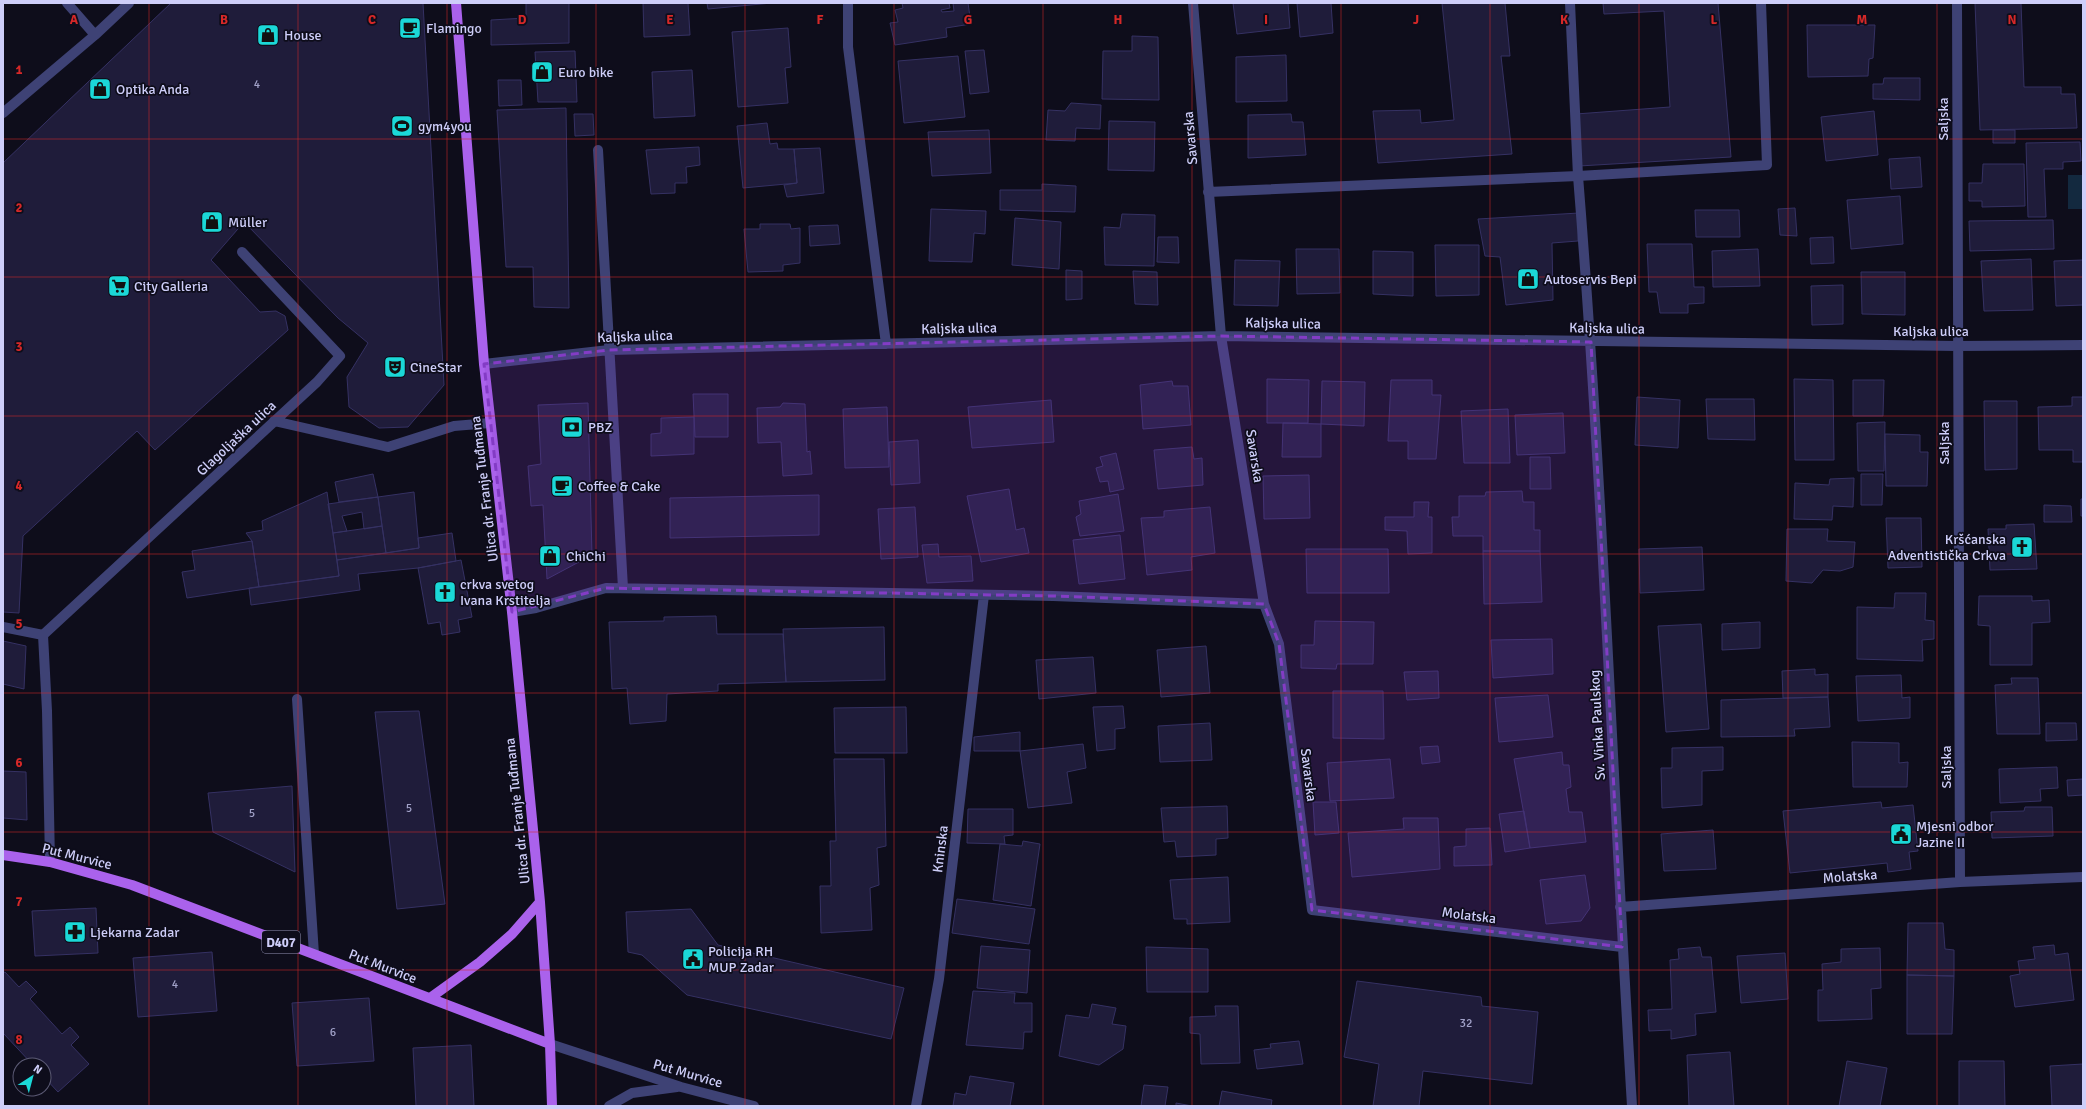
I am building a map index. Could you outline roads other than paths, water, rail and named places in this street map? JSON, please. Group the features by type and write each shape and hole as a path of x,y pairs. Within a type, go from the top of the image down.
{"main road":[{"name":"Ulica dr. Franje Tuđmana","path":"456,3 484,364 512,612 540,902 550,1044 552,1106"},
{"name":"Put Murvice","path":"3,855 50,862 132,885 550,1044"},
{"path":"430,998 480,962 512,934 540,902"}],"street":[{"path":"67,3 95,35"},
{"path":"3,114 95,35 129,3"},
{"path":"848,3 848,47 886,344"},
{"name":"Savarska","path":"1193,3 1208,192 1222,336 1264,604 1279,644 1312,910"},
{"name":"Sv. Vinka Paulskog","path":"1570,3 1578,176 1591,342 1622,947 1632,1106"},
{"path":"1208,192 1578,176 1767,165 1761,3"},
{"name":"Saljska","path":"1957,3 1960,882"},
{"path":"598,150 623,588"},
{"name":"Glagoljaška ulica","path":"43,635 317,382 340,356 242,252"},
{"name":"Kaljska ulica","path":"484,364 609,350 1222,336 1957,346 2083,345"},
{"path":"274,421 388,447 454,426 490,423"},
{"path":"512,612 536,608 606,588 984,594 1264,604"},
{"name":"Kninska","path":"916,1106 939,979 984,594"},
{"path":"3,627 43,635 47,711 50,862"},
{"path":"297,699 314,954"},
{"name":"Molatska","path":"1620,907 1960,882 2083,877"},
{"name":"Molatska","path":"1312,910 1622,947"},
{"name":"Put Murvice","path":"550,1044 681,1087 754,1106"},
{"path":"609,1106 632,1093 681,1087"}],"water":[{"path":"2068,175 2083,175 2083,209 2068,209"}],"place":[{"name":"Flamingo","path":"410,28"},
{"name":"House","path":"268,35"},
{"name":"Euro bike","path":"542,72"},
{"name":"Optika Anda","path":"100,89"},
{"name":"gym4you","path":"402,126"},
{"name":"Müller","path":"212,222"},
{"name":"Autoservis Bepi","path":"1528,279"},
{"name":"City Galleria","path":"119,286"},
{"name":"CineStar","path":"395,367"},
{"name":"PBZ","path":"572,427"},
{"name":"Coffee & Cake","path":"562,486"},
{"name":"Kršćanska Adventistička Crkva","path":"2022,547"},
{"name":"ChiChi","path":"550,556"},
{"name":"crkva svetog Ivana Krstitelja","path":"445,592"},
{"name":"Mjesni odbor Jazine II","path":"1901,834"},
{"name":"Ljekarna Zadar","path":"75,932"},
{"name":"Policija RH MUP Zadar","path":"693,959"}]}
